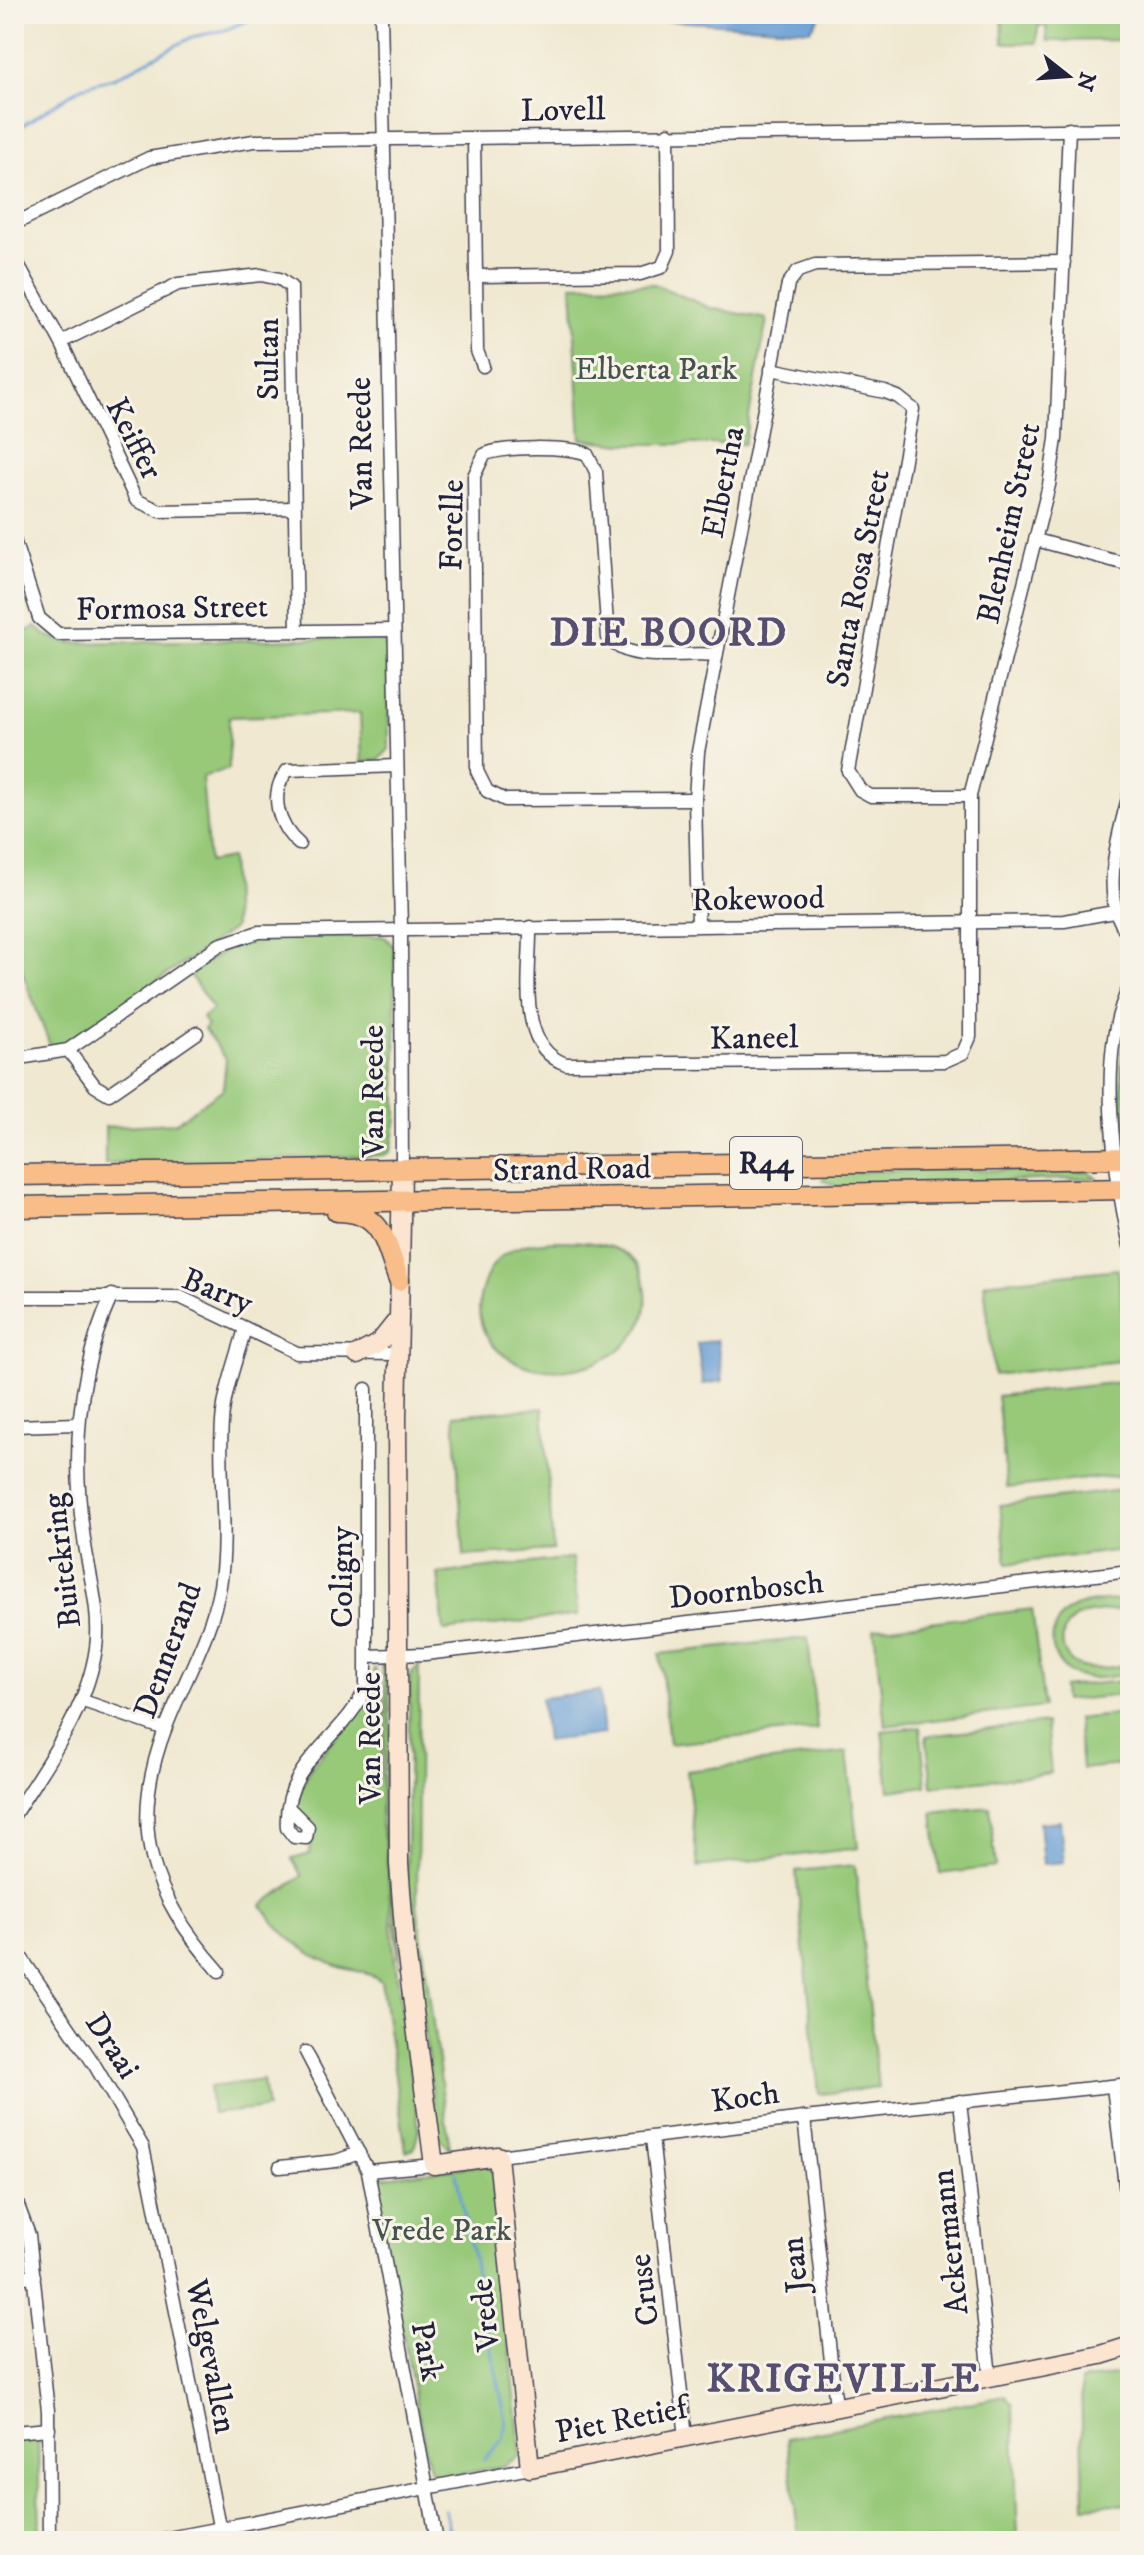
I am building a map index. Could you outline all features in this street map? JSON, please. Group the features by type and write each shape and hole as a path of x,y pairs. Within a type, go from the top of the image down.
{"main road":[{"name":"Strand Road","path":"14,1175 1123,1158"},
{"name":"Strand Road","path":"14,1207 288,1200 1124,1189"},
{"path":"288,1200 312,1210 346,1211 371,1219 378,1226 399,1280"}],"street":[{"name":"Van Reede","path":"381,14 401,929 402,1200 398,1354 400,1877 434,2165"},
{"name":"Blenheim Street","path":"968,923 970,796 1036,540 1056,439 1069,129"},
{"name":"Lovell","path":"14,224 149,158 254,141 1130,129"},
{"path":"476,276 656,271 669,251 668,133"},
{"path":"474,138 477,351 483,366"},
{"name":"Keiffer","path":"14,257 61,342 127,488 143,506 160,511 294,508"},
{"name":"Elbertha","path":"698,925 695,799 698,752 788,284 804,268 1064,262"},
{"name":"Sultan","path":"61,342 178,284 261,275 286,282 293,301 297,632"},
{"name":"Santa Rosa Street","path":"771,369 885,392 898,397 913,409 848,771 860,790 871,796 970,796"},
{"name":"Forelle","path":"695,799 505,800 487,791 477,771 474,476 484,455 496,450 575,450 587,454 596,472 608,638 615,646 633,653 716,655"},
{"name":"Formosa Street","path":"14,540 39,618 58,634 394,630"},
{"path":"1036,540 1130,565"},
{"path":"299,844 285,830 278,808 281,780 288,770 397,766"},
{"path":"1130,791 1116,866 1114,912 1130,936"},
{"name":"Rokewood","path":"68,1050 208,952 240,936 279,930 968,923 1079,920 1114,912"},
{"name":"Kaneel","path":"530,927 534,1032 545,1054 573,1066 954,1059 963,1053 970,1037 968,923"},
{"path":"1130,986 1120,1009 1113,1047 1130,1246"},
{"path":"14,1059 68,1050 95,1086 109,1094 197,1033"},
{"name":"Buitekring","path":"14,1815 83,1701 97,1637 76,1468 77,1424 112,1295"},
{"name":"Barry","path":"14,1297 180,1297 297,1353 398,1354"},
{"path":"357,1355 379,1343 399,1318"},
{"name":"Dennerand","path":"219,1971 202,1952 166,1897 150,1856 146,1817 165,1729 201,1648 217,1597 223,1552 223,1413 245,1328"},
{"name":"Coligny","path":"288,1807 305,1821 309,1832 303,1840 290,1834 288,1807 307,1761 363,1696 367,1656 366,1389"},
{"path":"14,1426 77,1424"},
{"name":"Doornbosch","path":"367,1656 399,1656 1130,1571"},
{"path":"83,1701 165,1729"},
{"name":"Draai","path":"14,1947 133,2124 151,2180"},
{"name":"Park","path":"306,2052 368,2171 437,2541"},
{"name":"Koch","path":"368,2171 804,2118 1130,2084"},
{"path":"1113,2087 1130,2226"},
{"name":"Ackermann","path":"960,2101 990,2376"},
{"name":"Jean","path":"804,2118 836,2406"},
{"name":"Cruse","path":"652,2138 686,2437"},
{"path":"280,2167 336,2161 359,2153"},
{"name":"Vrede","path":"498,2156 530,2468"},
{"name":"Welgevallen","path":"151,2180 220,2535"},
{"path":"14,2195 29,2235 34,2276 49,2429 49,2541"},
{"path":"14,2278 34,2276"},
{"name":"Piet Retief","path":"153,2541 220,2535 428,2486 1101,2355 1130,2346"},
{"name":"Piet Retief","path":"1101,2355 1130,2355"},
{"path":"14,2432 49,2429"}],"green space":[{"path":"1002,14 1121,14 1122,26 1130,26 1130,40 1047,41 1046,26 1038,26 1037,43 1003,43"},
{"name":"Elberta Park","path":"654,284 710,308 767,319 744,444 623,444 581,439 572,285"},
{"path":"36,626 45,635 69,643 374,638 383,641 388,650 389,749 380,759 362,762 360,713 229,717 229,769 202,777 209,862 231,858 234,928 69,1042 51,1048 23,974 14,906 14,639"},
{"path":"384,936 394,947 397,1118 391,1151 384,1155 345,1157 105,1164 105,1127 175,1123 223,1089 226,1059 204,1029 207,1025 202,1018 213,1009 189,974 228,948 258,938"},
{"path":"1130,1006 1130,1137 1123,1110 1121,1073"},
{"path":"932,1169 1089,1172 1097,1178 838,1187 823,1180 827,1173"},
{"path":"557,1241 599,1244 628,1255 643,1276 646,1304 636,1333 612,1355 581,1368 546,1370 512,1360 499,1351 481,1325 479,1308 486,1279 501,1257 524,1245"},
{"path":"1118,1269 1128,1360 994,1375 984,1283"},
{"path":"1130,1381 1130,1474 1007,1488 997,1396"},
{"path":"543,1408 553,1550 464,1556 454,1415"},
{"path":"1130,1489 1130,1549 1007,1564 1000,1505"},
{"path":"572,1558 578,1615 444,1631 438,1574"},
{"path":"1130,1599 1130,1609 1091,1613 1072,1620 1062,1641 1067,1656 1079,1666 1098,1669 1130,1664 1130,1674 1088,1678 1065,1669 1058,1661 1052,1641 1058,1621 1065,1613 1088,1603"},
{"path":"1032,1609 1044,1707 885,1726 874,1629"},
{"path":"808,1638 817,1729 669,1744 660,1654"},
{"path":"380,1662 388,1668 400,1967 384,1827 386,1695"},
{"path":"419,1665 417,1904 450,2149 438,2137 406,1891 410,1676"},
{"path":"375,1667 383,1697 381,1825 386,1848 394,1954 419,2128 414,2149 406,2151 381,1981 328,1963 306,1950 277,1925 262,1905 302,1876 292,1859 310,1854 312,1831 297,1807 298,1797 311,1767 367,1700"},
{"path":"1130,1680 1130,1694 1064,1701 1063,1687"},
{"path":"1130,1713 1130,1764 1082,1769 1077,1719"},
{"path":"1046,1723 1051,1773 932,1786 926,1736"},
{"path":"920,1727 926,1786 889,1791 882,1731"},
{"path":"847,1752 858,1848 698,1867 687,1771"},
{"path":"990,1807 996,1867 940,1874 933,1813"},
{"path":"855,1865 878,2088 819,2094 796,1871"},
{"path":"263,2080 267,2108 212,2114 209,2087"},
{"name":"Vrede Park","path":"484,2165 492,2169 521,2456 503,2466 438,2478 429,2469 374,2184 384,2177"},
{"path":"1130,2372 1130,2503 1084,2506 1081,2381"},
{"path":"1005,2396 1013,2405 1018,2541 799,2541 787,2438"},
{"path":"38,2434 40,2541 14,2541 14,2435"}],"water":[{"path":"640,14 822,14 810,30 657,20"},
{"path":"717,1340 723,1381 703,1384 697,1343"},
{"path":"599,1691 604,1734 546,1741 541,1698"},
{"path":"1060,1821 1064,1862 1043,1864 1039,1823"}],"waterway":[{"path":"14,131 82,87 116,77 192,37 225,30 263,14"},
{"path":"456,2174 506,2421 503,2439 484,2460"},
{"path":"445,2510 451,2541"}],"district":[{"name":"DIE BOORD","path":"669,631"},
{"name":"KRIGEVILLE","path":"844,2377"}]}
